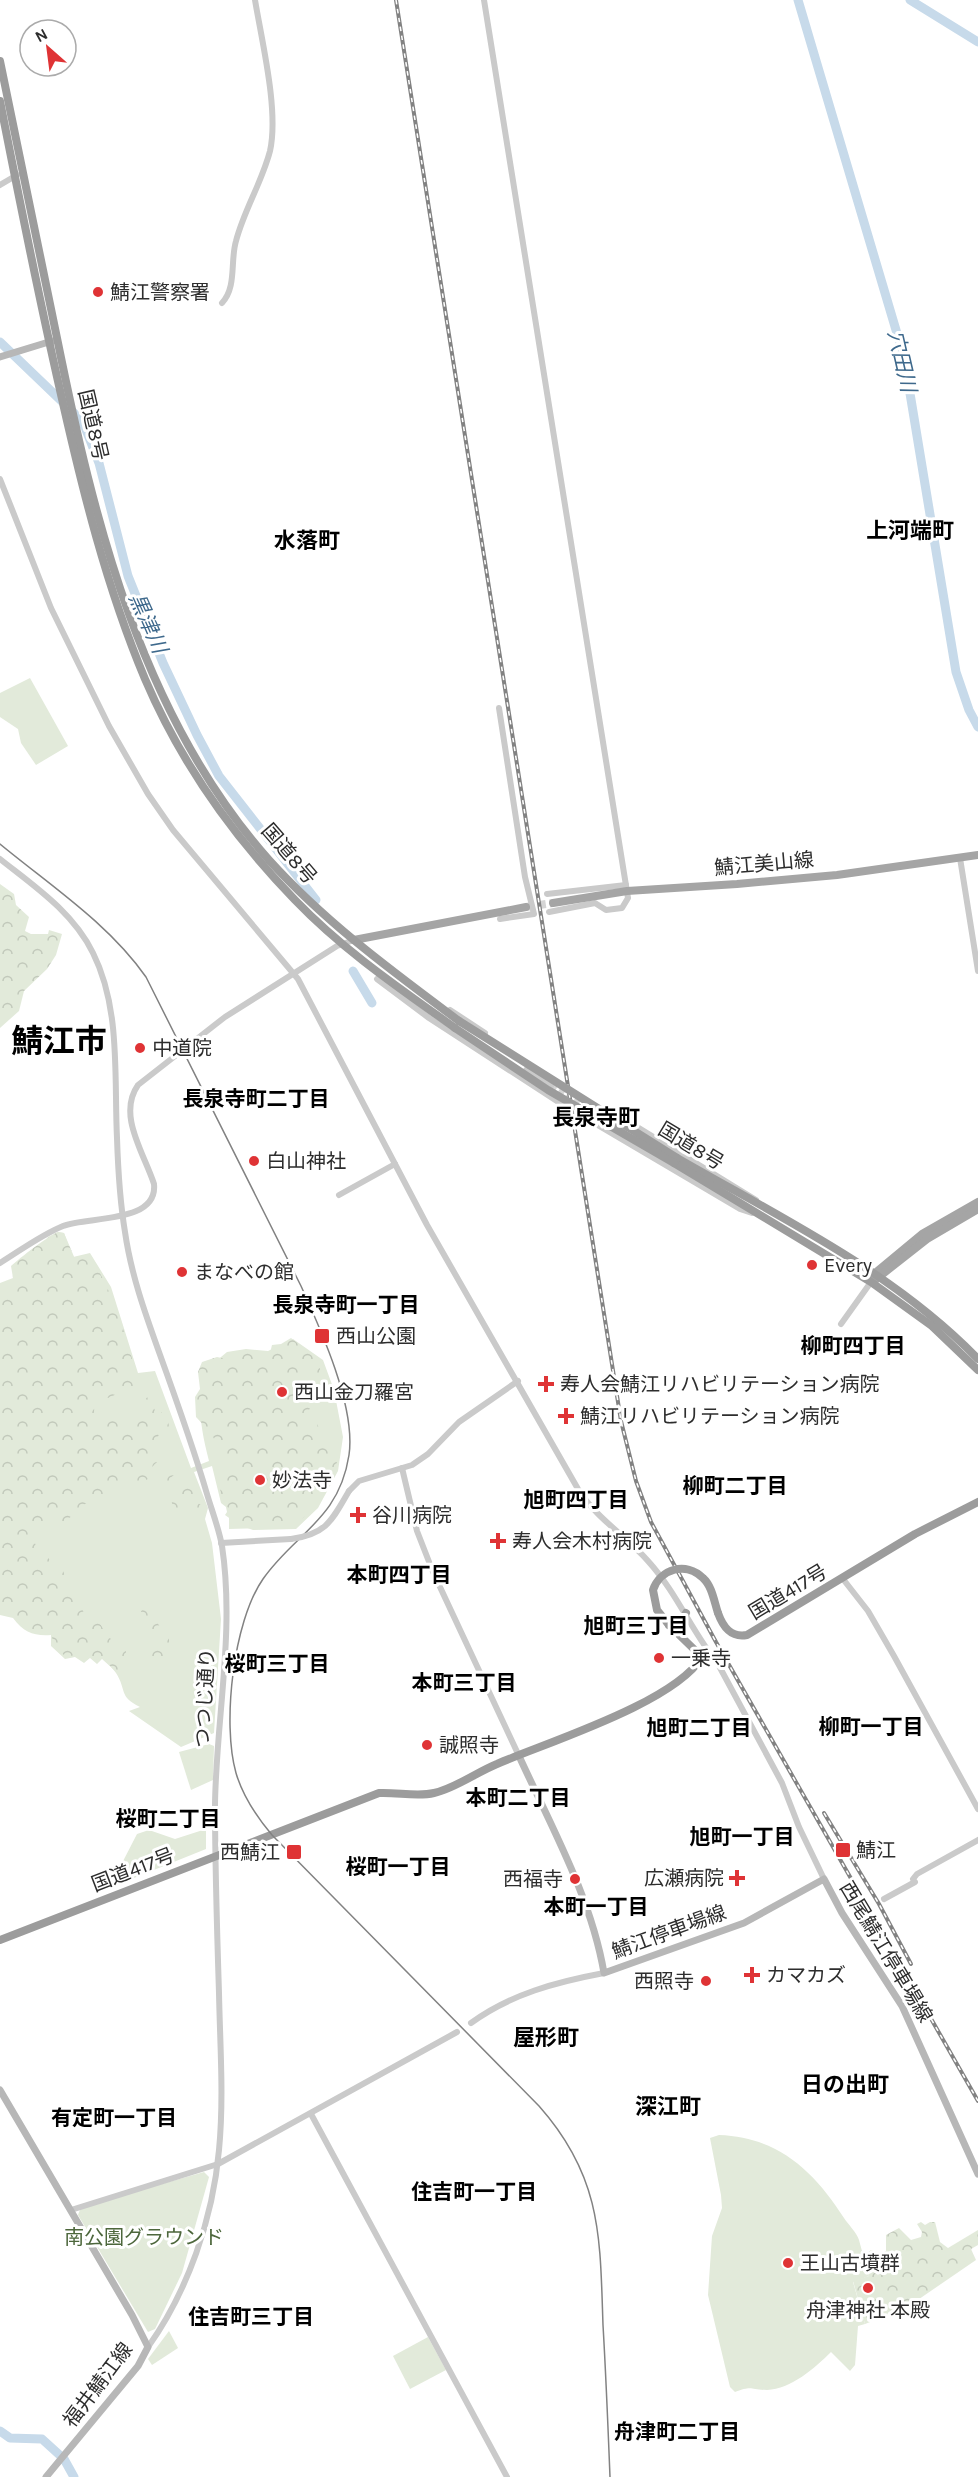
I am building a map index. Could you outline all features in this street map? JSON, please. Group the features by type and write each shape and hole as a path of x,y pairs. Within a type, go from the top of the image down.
{"highway":[{"name":"国道8号","path":"0,61 23,172 59,384 97,540 119,612 146,681 178,746 209,794 294,899 342,944 381,975 457,1025 548,1090 878,1275 938,1321 978,1359"},
{"name":"国道8号","path":"0,101 53,341 90,485 126,606 160,691 185,739 230,809 268,858 310,903 457,1025"},
{"name":"国道8号","path":"765,1213 871,1282 932,1326 978,1370"},
{"name":"国道417号","path":"0,1940 379,1793 434,1795 640,1704 689,1673 705,1654 669,1625 657,1610 653,1590 662,1575 675,1569 693,1571 703,1578 710,1587 722,1623 728,1631 741,1636 747,1635 915,1534 978,1502"},
{"path":"669,1625 680,1625 686,1613"}],"main road":[{"path":"0,357 53,341"},
{"name":"鯖江美山線","path":"553,903 626,888 792,879 978,855"},
{"path":"354,940 526,907"},
{"path":"871,1282 922,1234 978,1202"},
{"path":"878,1275 927,1239 978,1209"},
{"name":"鯖江停車場線","path":"519,1756 590,1915 604,1973 744,1923 824,1879"},
{"name":"西尾鯖江停車場線","path":"824,1879 842,1913 902,2006 978,2174"},
{"name":"福井鯖江線","path":"0,2090 132,2315 148,2347 138,2366 46,2477"}],"street":[{"path":"222,303 229,293 235,244 264,169 271,139 273,120 255,0"},
{"path":"484,0 628,898 622,908 606,910 595,903 549,912"},
{"path":"0,186 23,172"},
{"path":"0,479 55,617 109,726 148,794 206,872 294,973 443,1253 584,1499 647,1560 671,1589 686,1613 705,1654 718,1664 736,1694 782,1783 824,1879"},
{"path":"498,708 525,877 534,914 500,919"},
{"path":"960,858 978,971"},
{"path":"0,859 60,908 93,952 102,976 109,1000 116,1061 117,1139 124,1216"},
{"path":"547,894 579,889 626,888"},
{"path":"0,1263 49,1232 65,1225 124,1216 149,1203 155,1189 130,1120 129,1103 132,1094 144,1079 225,1017 342,944 354,940"},
{"path":"383,964 404,975 451,1011 558,1080"},
{"path":"381,975 377,979 429,1018 563,1106"},
{"path":"526,1070 551,1086"},
{"path":"598,1114 624,1130"},
{"path":"584,1117 740,1209 765,1213"},
{"path":"634,1125 751,1195 765,1213"},
{"path":"339,1195 395,1164"},
{"name":"つつじ通り","path":"124,1216 124,1230 138,1295 202,1477 221,1543 226,1610 216,1780 221,2095 218,2164 200,2241 181,2290 148,2347"},
{"path":"841,1324 871,1282"},
{"path":"221,1543 291,1539 318,1533 330,1524 349,1491 359,1481 375,1474 412,1465 428,1454 459,1422 518,1381"},
{"path":"402,1468 417,1531 433,1572 519,1756"},
{"path":"843,1579 868,1611 978,1809"},
{"path":"884,1899 914,1880 917,1874 978,1840"},
{"path":"471,2023 533,1989 604,1973"},
{"path":"71,2210 218,2164 457,2032"},
{"path":"312,2114 507,2477"}],"green space":[{"path":"30,678 68,746 36,765 21,743 18,729 0,717 0,693"},
{"path":"0,884 14,894 16,905 29,917 25,931 31,934 48,934 49,930 62,934 56,955 47,969 24,991 19,1011 0,1028"},
{"name":"西山公園","path":"58,1232 64,1233 73,1257 90,1253 111,1287 138,1373 155,1371 191,1468 209,1461 201,1417 203,1372 227,1352 246,1349 268,1351 293,1339 323,1360 334,1390 343,1437 338,1471 318,1508 296,1529 253,1530 239,1525 225,1515 226,1507 221,1503 212,1466 194,1472 208,1508 205,1519 212,1543 221,1619 214,1733 181,1747 129,1711 140,1707 126,1696 116,1673 102,1659 97,1664 90,1658 84,1663 75,1657 65,1659 51,1646 51,1635 30,1632 21,1627 13,1618 0,1615 0,1285 15,1279 48,1237"},
{"path":"58,1232 64,1233 75,1259 90,1256 112,1298 136,1373 147,1379 146,1386 121,1396 119,1393 108,1398 98,1393 95,1397 94,1412 113,1420 119,1416 124,1421 141,1408 139,1402 144,1401 150,1394 155,1411 159,1410 163,1414 169,1425 169,1428 161,1429 152,1452 156,1455 157,1462 152,1467 158,1474 88,1503 77,1510 63,1526 53,1525 45,1529 35,1544 52,1562 52,1565 63,1570 68,1588 80,1594 81,1606 87,1617 96,1615 108,1635 126,1651 126,1664 116,1672 102,1657 97,1662 90,1655 83,1659 75,1655 66,1657 54,1645 51,1633 26,1628 14,1617 2,1614 0,1606 0,1283 13,1278 11,1266"},
{"path":"291,1338 320,1361 320,1379 316,1390 320,1400 312,1404 307,1414 317,1423 323,1440 338,1453 333,1475 323,1494 295,1527 229,1529 229,1509 223,1502 216,1471 231,1464 221,1452 211,1433 196,1417 195,1397 200,1389 198,1372 202,1362 217,1357 240,1362 244,1353 270,1353 272,1345 281,1344"},
{"path":"164,1474 174,1475 169,1479 174,1483 183,1478 189,1483 197,1503 202,1505 202,1513 196,1514 174,1509 169,1488 155,1480"},
{"path":"144,1609 155,1613 160,1618 157,1622 161,1629 169,1632 169,1645 166,1652 172,1654 172,1657 154,1658 146,1653 147,1647 154,1642 146,1630 149,1622 142,1616 141,1611"},
{"path":"209,1744 214,1746 213,1780 191,1790 179,1752"},
{"path":"206,1829 206,1849 124,1882 120,1867 137,1834 149,1830 175,1839"},
{"name":"王山古墳群","path":"719,2135 759,2142 792,2160 820,2185 856,2234 869,2276 853,2282 865,2324 858,2326 855,2365 850,2371 831,2352 810,2371 785,2386 767,2390 749,2388 735,2392 730,2387 708,2295 712,2236 722,2208 710,2138"},
{"name":"南公園グラウンド","path":"204,2172 209,2177 182,2273 155,2329 148,2332 78,2215 81,2207"},
{"path":"921,2222 925,2225 935,2222 940,2242 948,2248 978,2230 978,2245 971,2249 976,2260 906,2308 865,2324 853,2281 869,2276 865,2255 871,2250 880,2254 886,2251 886,2235 899,2228 911,2240 921,2237 922,2232 917,2224"},
{"path":"169,2331 178,2348 152,2365 148,2359"},
{"path":"428,2337 446,2370 410,2389 393,2356"}],"waterway":[{"name":"穴田川","path":"798,0 904,357 956,672 969,710 978,727"},
{"path":"910,0 978,42"},
{"name":"黒津川","path":"0,342 74,413 85,427 99,463 128,576 163,663 197,735 219,776 316,900"},
{"name":"黒津川","path":"353,971 372,1003"},
{"path":"0,2431 10,2438 42,2439 64,2459 74,2477"}],"tunnel":[{"path":"526,907 553,903"},
{"path":"551,1086 598,1114"}],"tram line":[{"path":"0,844 97,922 146,977 301,1286 327,1346 347,1415 350,1436 349,1455 344,1477 326,1511 275,1563 263,1579 244,1621 230,1701 230,1728 236,1773 251,1806 272,1835 539,2106 560,2132 575,2158 594,2209 598,2236 610,2477"}],"railway":[{"path":"396,0 621,1421 636,1481 651,1522 716,1642 978,2101"},
{"path":"824,1813 879,1904 911,1964"}],"place":[{"name":"鯖江警察署","path":"98,292"},
{"name":"中道院","path":"140,1048"},
{"name":"白山神社","path":"254,1161"},
{"name":"Every","path":"812,1265"},
{"name":"まなべの館","path":"182,1272"},
{"name":"西山公園","path":"322,1336"},
{"name":"寿人会鯖江リハビリテーション病院","path":"546,1384"},
{"name":"西山金刀羅宮","path":"282,1392"},
{"name":"鯖江リハビリテーション病院","path":"566,1416"},
{"name":"妙法寺","path":"260,1480"},
{"name":"谷川病院","path":"358,1515"},
{"name":"寿人会木村病院","path":"498,1541"},
{"name":"一乗寺","path":"659,1658"},
{"name":"誠照寺","path":"427,1745"},
{"name":"鯖江","path":"843,1850"},
{"name":"西鯖江","path":"294,1852"},
{"name":"広瀬病院","path":"737,1878"},
{"name":"西福寺","path":"575,1879"},
{"name":"カマカズ","path":"752,1975"},
{"name":"西照寺","path":"706,1981"},
{"name":"王山古墳群","path":"788,2263"},
{"name":"舟津神社 本殿","path":"868,2288"}],"district":[{"name":"上河端町","path":"910,531"},
{"name":"水落町","path":"307,541"},
{"name":"鯖江市","path":"59,1041"},
{"name":"長泉寺町二丁目","path":"256,1099"},
{"name":"長泉寺町","path":"596,1118"},
{"name":"長泉寺町一丁目","path":"346,1305"},
{"name":"柳町四丁目","path":"853,1346"},
{"name":"柳町二丁目","path":"735,1486"},
{"name":"旭町四丁目","path":"576,1500"},
{"name":"本町四丁目","path":"399,1575"},
{"name":"旭町三丁目","path":"636,1626"},
{"name":"桜町三丁目","path":"277,1664"},
{"name":"本町三丁目","path":"464,1683"},
{"name":"柳町一丁目","path":"871,1727"},
{"name":"旭町二丁目","path":"699,1728"},
{"name":"本町二丁目","path":"518,1798"},
{"name":"桜町二丁目","path":"168,1819"},
{"name":"旭町一丁目","path":"742,1837"},
{"name":"桜町一丁目","path":"398,1867"},
{"name":"本町一丁目","path":"596,1907"},
{"name":"屋形町","path":"546,2038"},
{"name":"日の出町","path":"845,2085"},
{"name":"深江町","path":"668,2107"},
{"name":"有定町一丁目","path":"114,2118"},
{"name":"住吉町一丁目","path":"474,2192"},
{"name":"住吉町三丁目","path":"251,2317"},
{"name":"舟津町二丁目","path":"677,2432"}]}
